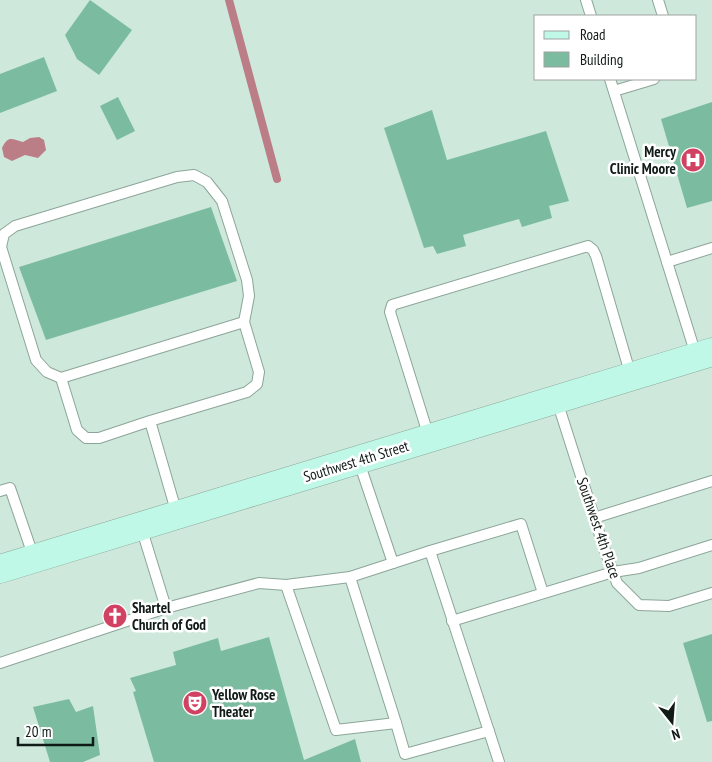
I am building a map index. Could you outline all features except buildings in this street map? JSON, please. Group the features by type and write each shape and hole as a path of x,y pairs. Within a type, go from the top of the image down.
{"main road":[{"name":"Southwest 4th Street","path":"0,569 705,355"}],"lane":[{"path":"586,0 591,15"},
{"path":"658,0 663,15"},
{"path":"610,80 668,262 705,355"},
{"path":"614,91 651,80"},
{"path":"61,378 77,430 86,438 99,438 247,392 258,384 259,372 244,322 249,296 247,280 222,201 208,182 194,175 177,177 15,226 4,234 1,247 36,360 47,372 61,378 244,322"},
{"path":"430,438 390,312 392,305 588,246 596,256 631,377"},
{"path":"668,262 712,248"},
{"name":"Southwest 4th Place","path":"556,400 617,583 639,606 669,606 712,593"},
{"path":"150,421 177,515"},
{"path":"359,460 393,563"},
{"path":"594,518 712,481"},
{"path":"0,491 10,488 34,559"},
{"path":"0,662 166,608 259,583 286,585 350,577 521,524 543,593"},
{"path":"141,526 166,608"},
{"path":"452,621 613,572 639,568 712,545"},
{"path":"430,551 499,762"},
{"path":"350,577 405,754 489,731"},
{"path":"286,585 336,730 396,723"}],"shaded area":[{"path":"39,137 44,140 46,150 38,158 25,155 12,161 4,157 2,148 6,141 13,139 23,142 30,138"}],"waterway":[{"path":"229,0 277,179"}],"place":[{"name":"Mercy Clinic Moore","path":"693,160"},
{"name":"Shartel Church of God","path":"115,616"},
{"name":"Yellow Rose Theater","path":"195,703"}]}
